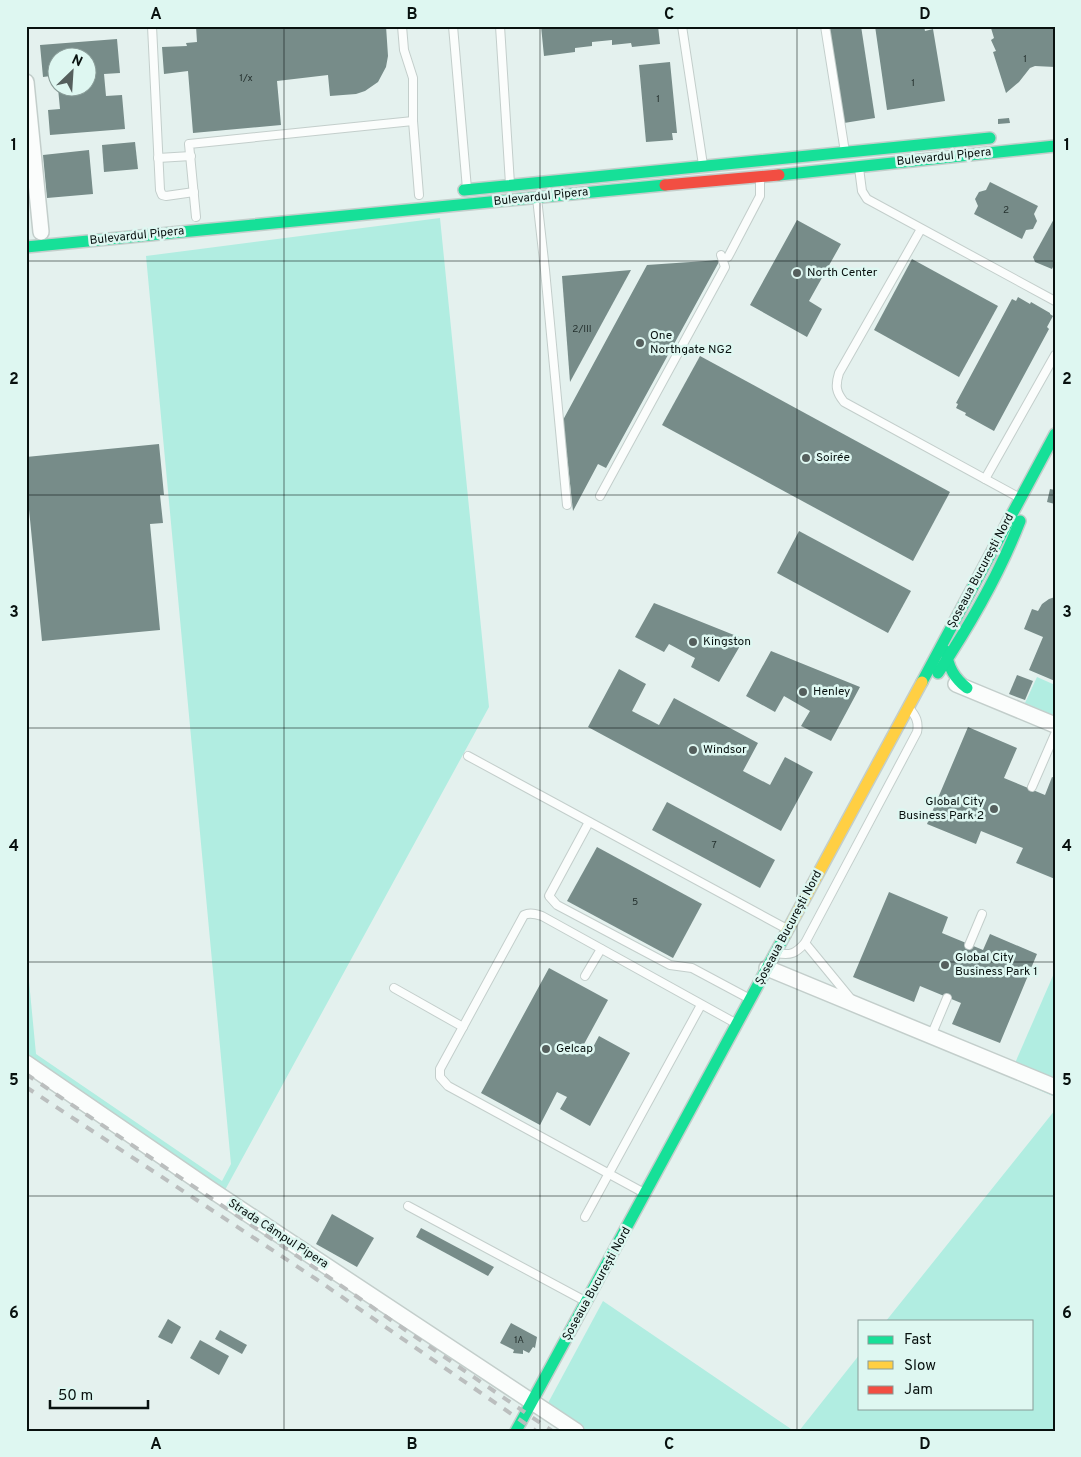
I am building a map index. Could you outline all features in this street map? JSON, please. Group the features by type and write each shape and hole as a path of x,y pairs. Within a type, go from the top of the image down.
{"main road":[{"name":"Bulevardul Pipera","path":"448,192 1001,137"},
{"name":"Bulevardul Pipera","path":"26,247 760,177 1055,146"},
{"name":"Șoseaua București Nord","path":"519,1426 908,706 926,682 951,627 1055,434"},
{"path":"926,682 947,661 965,632 1010,546 1022,512 1020,498"},
{"path":"951,627 947,640 947,661 954,676 966,688"}],"street":[{"path":"26,82 40,233"},
{"path":"926,682 947,680 1055,725"},
{"path":"767,968 1055,1087"},
{"name":"Strada Câmpul Pipera","path":"26,1063 218,1195 576,1431"}],"lane":[{"path":"152,26 158,158 162,195 194,192"},
{"path":"402,26 404,50 413,78 413,121 419,195"},
{"path":"453,26 467,190"},
{"path":"500,26 510,186"},
{"path":"682,26 703,166"},
{"path":"825,26 845,152"},
{"path":"196,217 189,144 413,121"},
{"path":"158,158 190,156"},
{"path":"859,166 862,190 867,199 1055,301"},
{"path":"600,496 725,267 724,256 760,196 760,177"},
{"path":"537,197 567,505"},
{"path":"921,229 839,373 836,382 837,394 844,402 1020,498"},
{"path":"986,479 1055,355"},
{"path":"775,953 792,955 805,943 917,732 918,724 915,715 908,706"},
{"path":"1032,787 1055,734"},
{"path":"468,756 788,929"},
{"path":"589,822 549,896 557,904 670,965 692,968 750,999"},
{"path":"646,1194 444,1082 440,1077 440,1069 524,915 532,913 542,916 737,1024"},
{"path":"969,944 982,914"},
{"path":"805,943 856,1006"},
{"path":"585,976 600,949"},
{"path":"394,988 463,1027"},
{"path":"931,1036 947,998"},
{"path":"585,1217 701,1005"},
{"path":"408,1206 587,1302"}],"green space":[{"path":"440,218 489,707 225,1190 26,1053 26,950 36,1054 222,1181 231,1164 146,256"},
{"path":"1037,677 1055,685 1055,716 1025,703"},
{"path":"1055,971 1055,1097 1009,1077"},
{"path":"1055,1110 1055,1431 799,1431 858,1357 858,1410 1034,1410 1034,1320 887,1320"},
{"path":"603,1301 794,1431 566,1431 559,1426 548,1403"}],"building":[{"path":"196,26 386,26 388,56 386,67 378,82 365,91 356,94 330,96 328,75 277,81 281,125 193,133 188,71 164,74 162,47 187,46 186,43 197,42"},
{"path":"541,26 658,26 660,44 632,47 631,43 612,45 612,40 592,42 592,46 575,48 575,52 544,56"},
{"path":"829,26 861,26 875,118 844,123"},
{"path":"875,26 924,26 925,31 933,29 945,101 887,110"},
{"path":"994,26 1055,26 1055,67 1035,66 1030,68 1019,82 1006,93 993,52 996,51 991,40 994,38 991,28"},
{"path":"117,39 120,73 104,74 106,96 122,95 125,129 50,135 48,110 60,109 59,98 98,98 98,48 48,48 48,76 43,77 40,45"},
{"path":"670,62 677,133 672,133 673,140 646,142 639,65"},
{"path":"1009,118 1010,123 998,124 998,119"},
{"path":"135,142 138,169 104,172 102,145"},
{"path":"89,150 93,194 47,198 43,155"},
{"path":"990,182 1038,206 1034,214 1037,221 1033,229 1026,230 1022,239 974,214 978,206 975,199 979,192 986,190"},
{"path":"1055,217 1055,263 1052,269 1035,262 1033,257"},
{"name":"North Center","path":"797,220 841,244 809,301 822,309 807,337 750,305"},
{"path":"912,259 998,306 959,377 874,330"},
{"name":"One Northgate NG2","path":"720,260 606,468 598,464 573,511 563,420 647,265"},
{"path":"631,270 570,382 562,276"},
{"path":"1018,297 1030,304 1031,302 1053,316 1047,327 1049,329 994,431 965,415 966,413 956,408 958,404 956,403 1012,299 1016,301"},
{"name":"Soirée","path":"700,356 950,492 913,561 662,425"},
{"path":"159,444 164,495 160,495 163,523 150,524 160,630 42,641 26,479 26,457"},
{"path":"1050,489 1055,490 1055,504 1047,502"},
{"path":"799,531 911,591 888,633 777,573"},
{"path":"1055,597 1055,681 1029,670 1043,637 1024,629 1032,609 1038,611 1042,604"},
{"name":"Kingston","path":"654,603 744,639 719,682 691,667 695,658 669,644 664,652 635,637"},
{"name":"Henley","path":"771,651 860,687 831,741 801,726 810,711 784,696 775,712 746,696"},
{"name":"Windsor","path":"619,669 646,684 632,711 659,725 674,698 758,743 743,771 770,785 785,757 813,772 781,831 588,727"},
{"path":"1017,675 1033,681 1025,700 1009,694"},
{"name":"Global City Business Park 2","path":"968,727 1017,748 1004,778 1045,795 1052,777 1055,778 1055,879 1016,863 1023,848 981,831 976,844 927,824"},
{"path":"667,802 775,860 760,888 652,830"},
{"path":"597,847 702,904 673,958 567,901"},
{"name":"Global City Business Park 1","path":"889,892 948,917 942,933 983,950 990,934 1037,954 1000,1043 952,1024 961,1003 920,986 914,1002 853,977"},
{"name":"Gelcap","path":"549,968 608,1000 583,1046 591,1051 599,1036 630,1053 590,1126 560,1109 567,1097 557,1092 540,1125 481,1093"},
{"path":"332,1214 374,1238 357,1267 316,1244"},
{"path":"421,1228 494,1267 488,1276 416,1237"},
{"path":"168,1319 181,1327 172,1344 158,1337"},
{"path":"511,1323 537,1337 535,1348 533,1347 529,1353 523,1350 523,1354 513,1353 514,1350 500,1343"},
{"path":"220,1330 247,1345 242,1354 215,1339"},
{"path":"200,1340 229,1356 219,1375 190,1358"}],"railway":[{"path":"26,1074 327,1276 552,1431"},
{"path":"26,1087 316,1279 536,1431"}],"traffic: fast":[{"path":"464,190 990,138"},
{"path":"779,175 1055,146"},
{"path":"26,247 665,185"},
{"path":"922,682 1055,434"},
{"path":"938,673 983,599 1003,561 1020,521"},
{"path":"946,651 952,672 967,688"},
{"path":"516,1431 785,935"}],"traffic: slow":[{"path":"785,935 922,682"}],"traffic: jam":[{"path":"665,185 779,175"}],"place":[{"name":"North Center","path":"797,273"},
{"name":"One Northgate NG2","path":"640,343"},
{"name":"Soirée","path":"806,458"},
{"name":"Kingston","path":"693,642"},
{"name":"Henley","path":"803,692"},
{"name":"Windsor","path":"693,750"},
{"name":"Global City Business Park 2","path":"994,809"},
{"name":"Global City Business Park 1","path":"945,965"},
{"name":"Gelcap","path":"546,1049"}]}
